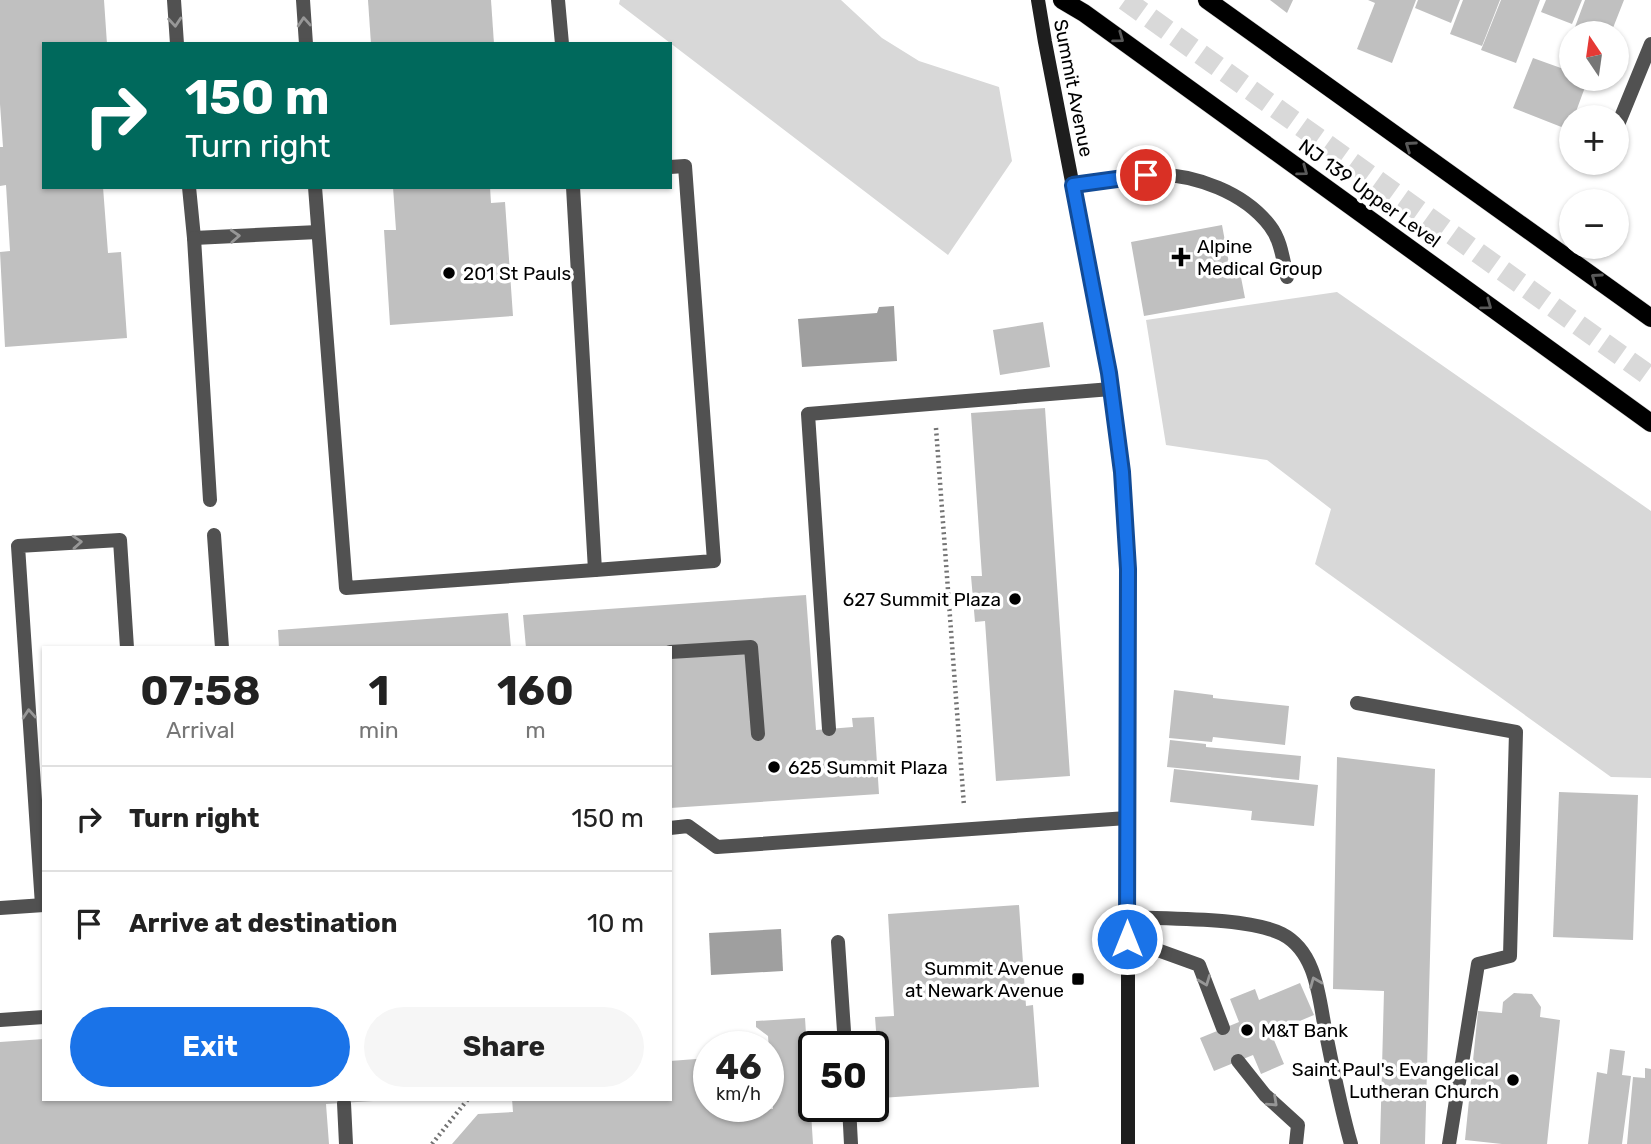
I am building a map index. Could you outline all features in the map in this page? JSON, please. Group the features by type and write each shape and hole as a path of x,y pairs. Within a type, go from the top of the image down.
{"main road":[{"name":"Summit Avenue","path":"1038,0 1111,389 1122,472 1128,569 1128,1144"},
{"name":"NJ 139 Upper Level","path":"1062,0 1084,13 1651,423"},
{"path":"1207,0 1651,318"}],"street":[{"path":"174,0 177,42"},
{"path":"303,0 306,42"},
{"path":"558,0 562,42"},
{"path":"1626,105 1651,44"},
{"path":"315,189 346,588 713,561 685,166 672,167"},
{"path":"1073,185 1156,174 1195,181 1229,192 1271,226 1277,238 1287,277"},
{"path":"189,189 210,500"},
{"path":"573,189 596,570"},
{"path":"194,238 318,232"},
{"path":"830,729 808,414 1111,389"},
{"path":"214,535 222,646"},
{"path":"42,891 18,546 120,540 127,646"},
{"path":"672,652 751,647 758,734"},
{"path":"1357,703 1516,732 1510,956 1478,964 1449,1144"},
{"path":"672,828 688,826 717,847 1127,818"},
{"path":"0,908 42,905"},
{"path":"1128,917 1254,925 1280,933 1295,942 1310,967 1320,993 1325,1034 1350,1144"},
{"path":"1127,939 1199,965 1223,1028"},
{"path":"838,942 844,1031"},
{"path":"0,1020 42,1017"},
{"path":"1238,1061 1265,1095 1298,1125 1296,1144"},
{"path":"344,1103 346,1144"},
{"path":"850,1122 851,1144"}],"path":[{"path":"934,403 965,828"},
{"path":"432,1144 466,1101"}],"shaded area":[{"path":"620,0 841,0 882,38 919,61 999,87 1012,161 948,255 619,4"},
{"path":"1337,292 1651,511 1651,778 1611,777 1315,564 1331,509 1267,460 1166,445 1146,320"},
{"path":"894,306 897,361 802,367 798,319 877,313 879,307"},
{"path":"781,929 783,971 711,975 709,933"}],"building":[{"path":"0,0 104,0 107,42 42,42 42,189 103,189 108,253 121,252 127,338 5,347 0,252 10,251 6,185 0,186 0,147 3,147 0,104"},
{"path":"368,0 491,0 494,42 371,42"},
{"path":"1270,0 1293,0 1287,13"},
{"path":"1368,0 1416,0 1392,63 1357,49 1375,3"},
{"path":"1418,0 1460,0 1451,23 1415,8"},
{"path":"1463,0 1500,0 1482,46 1450,34"},
{"path":"1501,0 1540,0 1516,63 1481,50"},
{"path":"1546,0 1582,0 1573,21 1564,21 1541,12"},
{"path":"1585,0 1624,0 1616,21 1577,21"},
{"path":"1533,58 1559,67 1559,91 1584,91 1578,105 1559,105 1559,126 1513,108"},
{"name":"201 St Pauls","path":"393,189 490,189 491,203 505,202 513,316 390,325 384,230 396,230"},
{"name":"Alpine Medical Group","path":"1222,225 1231,274 1240,272 1245,298 1144,316 1131,242"},
{"path":"1043,322 1050,367 1000,375 993,330"},
{"name":"627 Summit Plaza","path":"1045,408 1070,776 996,781 985,621 975,622 971,576 982,576 971,413"},
{"path":"806,595 816,730 853,727 852,718 874,717 879,794 672,808 672,646 526,646 523,615"},
{"path":"508,613 511,646 279,646 278,630"},
{"path":"1174,690 1213,695 1213,698 1289,706 1285,745 1213,737 1212,742 1169,738"},
{"path":"1170,740 1206,744 1206,747 1301,756 1299,780 1167,767"},
{"path":"1337,757 1435,769 1425,1144 1380,1144 1384,991 1333,989"},
{"path":"1174,769 1318,785 1314,826 1251,820 1252,811 1170,802"},
{"path":"1559,792 1638,795 1633,940 1553,937"},
{"path":"1019,905 1026,1006 1033,1005 1039,1087 889,1097 889,1031 876,1031 875,1017 894,1016 888,914"},
{"name":"M&T Bank","path":"1300,983 1314,1015 1271,1033 1284,1064 1261,1074 1253,1055 1214,1071 1200,1038 1239,1022 1230,999 1255,989 1259,1000"},
{"name":"Saint Paul's Evangelical Lutheran Church","path":"1514,993 1532,994 1541,1007 1540,1017 1560,1020 1547,1144 1502,1144 1465,1140 1478,1011 1502,1013 1503,1002"},
{"path":"805,1018 806,1031 798,1031 798,1122 812,1122 813,1144 452,1144 478,1114 513,1112 512,1101 672,1101 672,1061 693,1059 693,1122 784,1122 784,1031 761,1031 756,1027 756,1021"},
{"path":"42,1039 42,1101 373,1101 326,1104 329,1144 0,1144 0,1042"},
{"path":"1610,1049 1625,1051 1622,1075 1631,1076 1622,1144 1588,1144 1597,1072 1607,1074"},
{"path":"1645,1068 1651,1069 1651,1144 1627,1144 1633,1077 1645,1078"}],"tunnel":[{"path":"1125,0 1651,377"}],"place":[{"name":"Alpine Medical Group","path":"1181,257"},
{"name":"201 St Pauls","path":"449,273"},
{"name":"627 Summit Plaza","path":"1015,599"},
{"name":"625 Summit Plaza","path":"774,767"},
{"name":"Summit Avenue at Newark Avenue","path":"1078,979"},
{"name":"M&T Bank","path":"1247,1030"},
{"name":"Saint Paul's Evangelical Lutheran Church","path":"1513,1080"}],"route":[{"path":"1127,939 1128,569 1122,472 1109,373 1073,185 1146,175"}]}
